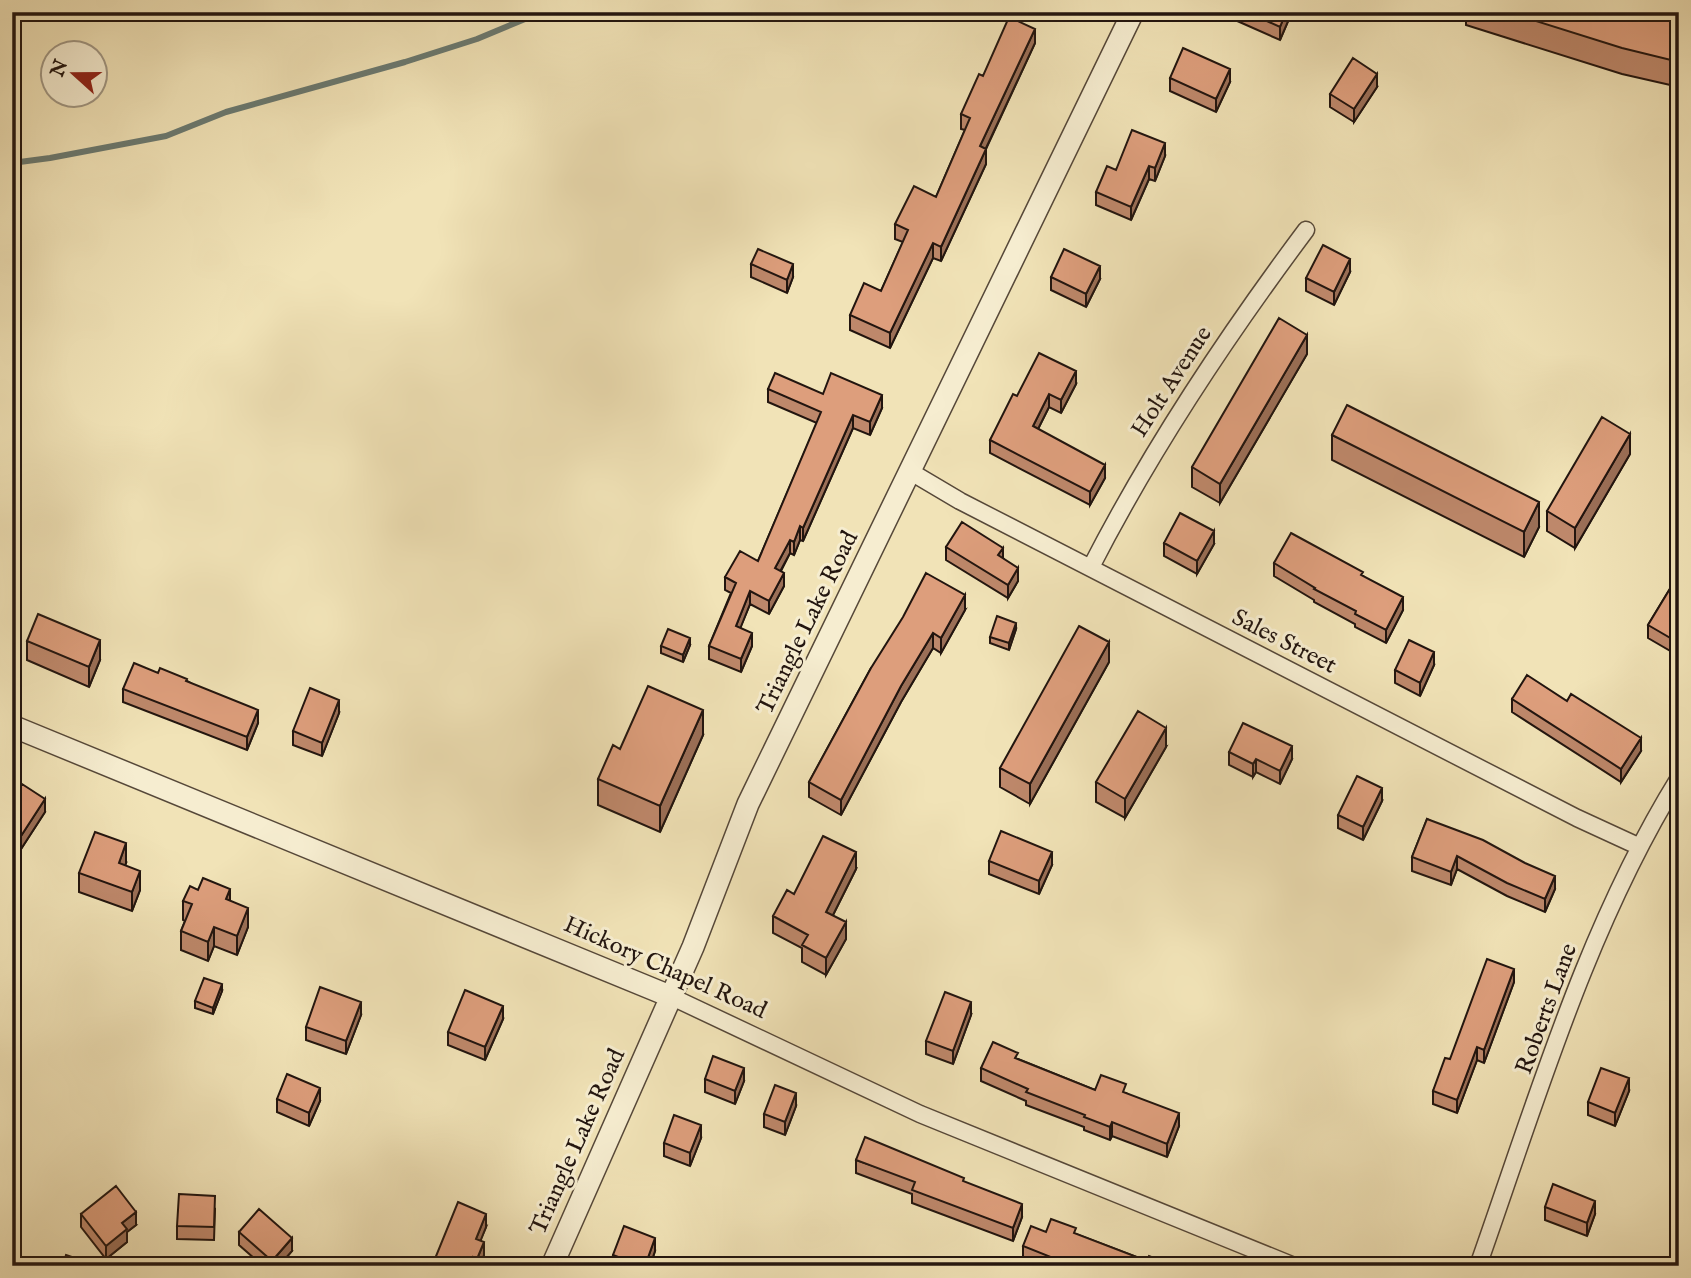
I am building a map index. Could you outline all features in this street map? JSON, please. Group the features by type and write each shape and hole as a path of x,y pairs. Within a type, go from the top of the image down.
{"street":[{"name":"Triangle Lake Road","path":"552,1266 672,997 748,804 1133,12"},
{"name":"Holt Avenue","path":"1091,567 1127,497 1202,376 1249,306 1306,230"},
{"name":"Sales Street","path":"911,472 960,501 1577,818 1640,847"},
{"name":"Hickory Chapel Road","path":"12,726 672,997 920,1114 1294,1266"},
{"name":"Roberts Lane","path":"1478,1266 1602,927 1650,825 1679,778"}],"building":[{"path":"1247,12 1286,12 1280,27"},
{"path":"1507,12 1679,12 1679,62 1622,48"},
{"path":"1009,17 1035,29 980,146 986,149 941,247 933,243 890,333 850,315 864,283 881,291 908,230 895,224 914,186 936,197 970,118 961,114 979,74 983,76"},
{"path":"1183,48 1230,69 1216,99 1170,78"},
{"path":"1353,58 1377,74 1354,109 1330,94"},
{"path":"1132,130 1165,143 1155,168 1149,166 1131,207 1096,192 1107,166 1116,170"},
{"path":"1323,245 1350,259 1334,292 1306,278"},
{"path":"758,249 793,264 787,280 751,264"},
{"path":"1064,249 1100,266 1086,294 1051,277"},
{"path":"1279,318 1307,335 1220,484 1192,467"},
{"path":"1039,353 1076,371 1061,400 1049,394 1033,426 1105,465 1090,492 990,440 1013,394 1017,396"},
{"path":"775,373 823,394 831,373 882,395 870,422 853,415 803,528 800,526 794,542 790,540 775,568 784,573 769,601 750,591 736,626 752,633 741,659 709,646 736,583 725,577 740,551 758,561 821,412 768,389"},
{"path":"1347,405 1539,502 1524,532 1332,435"},
{"path":"1602,417 1630,434 1575,528 1547,511"},
{"path":"1180,513 1214,531 1197,561 1164,543"},
{"path":"962,522 1003,548 998,555 1018,568 1008,585 946,547"},
{"path":"1291,533 1403,597 1386,630 1355,614 1356,611 1314,589 1274,563"},
{"path":"1679,566 1679,643 1648,625 1671,587"},
{"path":"926,573 965,595 941,638 933,633 901,686 841,800 809,782"},
{"path":"38,614 100,640 89,667 27,641"},
{"path":"997,616 1016,623 1009,643 990,637"},
{"path":"1079,626 1109,642 1030,784 1000,768"},
{"path":"668,629 690,638 683,655 661,646"},
{"path":"1409,640 1434,652 1420,683 1395,670"},
{"path":"134,663 158,673 160,668 258,710 247,737 123,689"},
{"path":"1527,675 1567,701 1571,694 1641,738 1621,769 1512,699"},
{"path":"648,686 703,710 660,806 598,779 613,745 620,749"},
{"path":"310,688 339,700 322,743 293,731"},
{"path":"1138,711 1166,728 1125,799 1096,782"},
{"path":"1243,723 1292,746 1280,771 1256,759 1253,764 1229,752"},
{"path":"1357,776 1382,788 1363,827 1338,815"},
{"path":"22,784 45,799 21,836 12,831 12,798"},
{"path":"1427,819 1483,840 1555,876 1545,899 1507,883 1457,856 1451,872 1412,857"},
{"path":"1001,831 1052,852 1039,881 989,861"},
{"path":"95,832 126,843 119,863 140,871 132,892 79,873"},
{"path":"823,836 856,852 826,912 846,922 826,958 802,945 808,935 773,916 787,890 794,894"},
{"path":"203,878 230,889 226,899 248,908 237,936 214,927 208,942 181,931 192,904 183,901 190,886 198,890"},
{"path":"1487,959 1514,969 1484,1050 1477,1047 1457,1100 1433,1091 1445,1058 1450,1059"},
{"path":"204,978 222,984 213,1008 195,1001"},
{"path":"320,987 361,1002 346,1041 306,1027"},
{"path":"465,990 503,1006 485,1047 448,1032"},
{"path":"945,992 971,1002 953,1051 926,1041"},
{"path":"993,1042 1018,1053 1015,1058 1095,1090 1101,1075 1126,1084 1123,1092 1179,1113 1167,1144 1112,1122 1110,1127 1084,1117 1085,1115 1026,1092 1028,1089 981,1068"},
{"path":"713,1056 744,1068 735,1091 705,1079"},
{"path":"1601,1068 1629,1078 1615,1113 1588,1102"},
{"path":"287,1074 320,1088 309,1113 277,1099"},
{"path":"775,1085 796,1093 785,1122 764,1114"},
{"path":"674,1115 701,1125 690,1153 664,1143"},
{"path":"865,1137 1022,1204 1013,1228 912,1190 915,1182 856,1160"},
{"path":"1553,1184 1595,1201 1587,1223 1545,1207"},
{"path":"116,1186 136,1212 122,1223 127,1229 106,1246 81,1214"},
{"path":"179,1194 215,1196 214,1227 177,1226"},
{"path":"458,1202 486,1214 476,1239 484,1242 477,1259 473,1257 470,1266 432,1266"},
{"path":"259,1209 292,1238 272,1261 239,1232"},
{"path":"1051,1219 1076,1228 1074,1233 1147,1261 1149,1256 1175,1266 1082,1266 1064,1259 1063,1262 1023,1246 1031,1226 1046,1232"},
{"path":"624,1226 655,1238 645,1266 613,1255"},
{"path":"66,1255 95,1265 63,1266"},
{"path":"699,1259 718,1266 696,1266"}],"waterway":[{"path":"12,163 166,136 226,112 477,39 542,12"}]}
